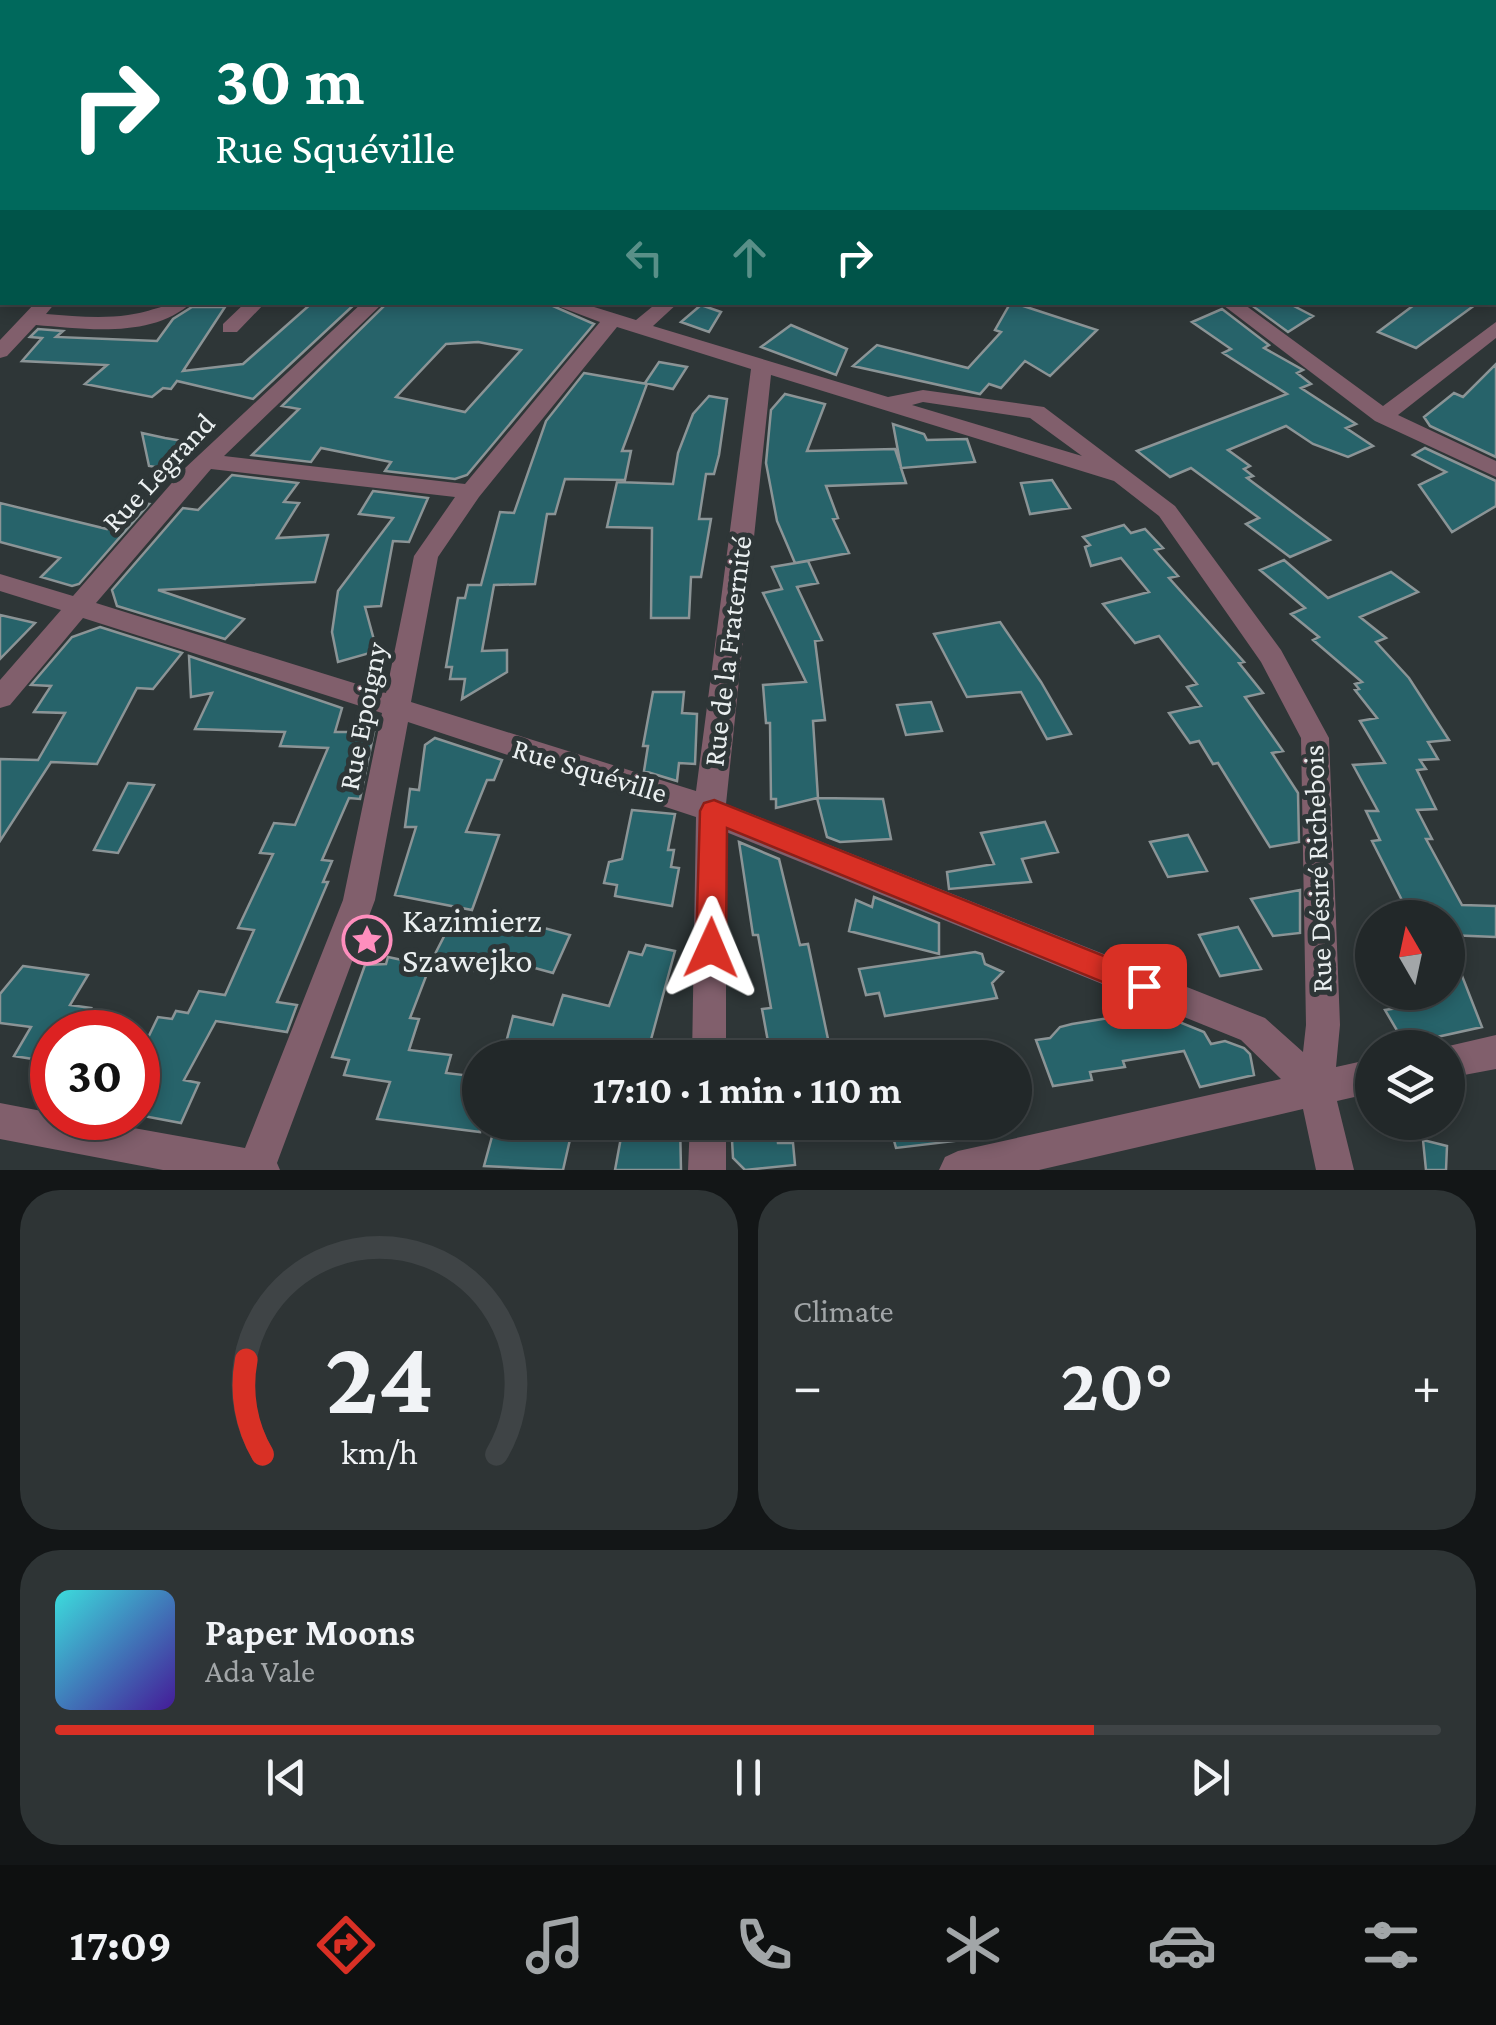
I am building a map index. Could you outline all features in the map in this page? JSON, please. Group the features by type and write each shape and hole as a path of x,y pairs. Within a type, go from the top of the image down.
{"street":[{"path":"0,352 43,305"},
{"path":"30,320 135,323 160,316 178,305"},
{"path":"230,328 254,305"},
{"name":"Rue Legrand","path":"0,698 205,461 373,305"},
{"name":"Rue Désiré Richebois","path":"572,305 1122,476"},
{"name":"Rue Epoigny","path":"259,1170 359,900 426,556 471,492 625,324 664,305"},
{"path":"1232,305 1383,416 1496,470"},
{"path":"1383,416 1496,328"},
{"name":"Rue de la Fraternité","path":"709,1040 714,811 711,784 762,366"},
{"name":"Rue Désiré Richebois","path":"884,404 923,396 1036,412 1167,511 1272,657 1315,738 1322,1025 1316,1088 1334,1170"},
{"path":"205,461 471,492"},
{"name":"Rue Squéville","path":"0,582 714,811 1252,1029 1316,1088"},
{"path":"1465,1058 1496,1052"},
{"path":"958,1170 1355,1080"},
{"path":"0,1121 259,1170"},
{"path":"707,1170 708,1140"}],"building":[{"path":"310,305 354,305 253,399 177,381 171,389 163,388 152,397 85,384 107,365 22,361 42,338 30,337 38,329 63,331 56,337 157,341 173,319 192,307 225,307 183,371 243,364"},
{"path":"385,305 551,305 594,324 467,475 455,479 385,471 391,462 321,448 311,462 252,455 299,409 282,406","holes":["478,342 521,350 465,412 396,397 446,344"]},
{"path":"701,305 721,312 709,332 681,322"},
{"path":"1009,305 1020,305 1097,330 1050,376 1025,361 1001,388 989,384 980,394 853,366 877,345 968,368 1001,332 995,330"},
{"path":"1292,305 1313,316 1288,332 1254,307"},
{"path":"1414,305 1475,305 1416,348 1378,332"},
{"path":"1222,309 1269,345 1264,348 1303,370 1297,373 1311,384 1301,388 1356,424 1346,428 1373,446 1348,457 1313,444 1286,426 1228,450 1250,466 1244,469 1253,476 1247,478 1330,540 1290,557 1246,524 1259,518 1191,468 1170,477 1137,451 1287,394 1223,353 1231,349 1192,322"},
{"path":"791,325 847,349 836,375 761,347"},
{"path":"659,362 687,367 673,389 645,383"},
{"path":"1496,364 1496,457 1430,426 1424,417 1454,393 1463,397"},
{"path":"584,373 647,384 622,451 631,451 625,480 565,479 555,514 547,514 535,584 494,585 482,651 507,650 507,672 462,699 465,679 450,679 452,667 446,667 458,598 465,598 468,585 481,585 500,512 514,513 546,421"},
{"path":"785,394 825,404 807,451 895,449 901,467 893,424 924,434 927,440 967,439 975,462 901,468 906,483 826,486 838,518 833,519 849,553 795,563 777,521 766,463 771,410"},
{"path":"709,396 727,399 719,455 714,474 706,474 699,519 711,519 701,577 691,577 689,618 651,618 652,528 607,527 617,482 673,484 678,453 693,414"},
{"path":"142,433 189,442 162,468 149,466"},
{"path":"1425,448 1496,481 1496,506 1452,532 1419,485 1446,472 1413,455"},
{"path":"232,475 298,483 284,502 299,503 277,538 328,535 315,582 158,590 244,619 225,639 117,606 112,590 183,508 198,510"},
{"path":"1052,480 1070,508 1030,514 1021,483"},
{"path":"373,491 428,498 409,542 393,541 381,606 365,607 377,651 338,662 332,632 338,591 393,518 359,514"},
{"path":"134,502 149,504 79,584 72,586 41,577 60,558 0,542 0,503 107,529"},
{"path":"1124,525 1131,533 1145,529 1163,548 1155,550 1178,576 1169,578 1244,662 1239,663 1263,693 1245,697 1283,751 1272,753 1298,793 1299,842 1270,847 1218,763 1213,764 1199,741 1190,743 1169,713 1201,706 1187,687 1197,684 1159,636 1135,643 1103,604 1149,592 1121,558 1091,566 1085,547 1090,545 1083,537"},
{"path":"1284,560 1328,598 1391,572 1418,592 1360,617 1386,638 1376,642 1409,678 1449,740 1428,742 1438,759 1420,760 1426,769 1417,770 1436,809 1417,810 1432,839 1426,839 1459,900 1402,900 1372,841 1380,840 1366,811 1378,811 1353,765 1385,763 1360,721 1377,718 1355,690 1359,689 1355,684 1362,682 1313,640 1319,637 1291,614 1305,608 1260,570"},
{"path":"808,561 818,583 797,587 822,640 815,641 825,720 813,721 818,798 883,799 891,839 840,842 827,837 817,798 776,808 776,799 771,799 770,723 766,723 763,685 806,682 763,593 782,589 772,567"},
{"path":"0,615 35,623 0,659"},
{"path":"1000,622 1071,734 1047,739 1021,692 967,697 934,634"},
{"path":"100,627 182,653 153,689 137,688 97,764 51,762 0,841 0,759 38,760 65,713 34,712 51,686 31,685 72,637"},
{"path":"189,656 342,708 335,732 374,732 360,799 349,798 322,860 332,861 323,882 328,882 277,1002 297,1005 287,1032 216,1021 184,1080 199,1083 181,1123 160,1119 160,1017 172,1019 176,1011 188,1013 199,991 225,995 254,930 238,928 273,854 260,853 274,823 295,825 328,748 280,746 285,732 195,729 212,693 191,697"},
{"path":"653,692 684,692 682,713 697,714 695,764 679,763 677,781 644,771 648,746 643,746"},
{"path":"931,702 942,731 906,735 897,705"},
{"path":"435,738 502,760 494,780 487,780 466,832 499,835 472,910 395,895 416,827 405,827 410,789 419,790 425,745"},
{"path":"128,783 154,785 118,853 94,850"},
{"path":"632,810 675,814 668,850 674,850 671,867 679,868 672,906 615,896 617,885 604,883 609,862 622,859"},
{"path":"1045,822 1058,852 1022,859 1031,882 949,889 947,872 994,864 981,833"},
{"path":"1188,835 1207,871 1168,877 1150,842"},
{"path":"739,842 779,859 800,945 808,944 828,1040 768,1040 762,1009 771,1008 758,935 753,935"},
{"path":"1300,890 1300,933 1273,936 1251,899"},
{"path":"874,897 939,923 939,954 849,931 856,900 872,907"},
{"path":"1465,905 1496,906 1496,937 1465,936"},
{"path":"455,915 528,934 533,925 570,935 553,973 495,957 486,974 432,960"},
{"path":"1238,927 1261,969 1220,976 1199,935"},
{"path":"646,945 675,951 651,1040 507,1040 513,1016 553,1025 563,995 609,1006 629,952 642,955"},
{"path":"982,954 985,964 1003,972 992,983 997,998 885,1016 879,993 866,995 859,969"},
{"path":"388,957 430,966 410,1018 419,1019 409,1050 451,1055 446,1073 462,1075 462,1130 377,1119 390,1082 344,1075 349,1060 332,1057 365,965 386,964"},
{"path":"23,966 88,975 70,1005 91,1008 30,1010 30,1027 0,1023 0,994"},
{"path":"1465,984 1482,1027 1465,1031 1397,1030 1385,1010 1465,1010"},
{"path":"1152,1011 1204,1032 1211,1044 1225,1041 1244,1048 1250,1054 1254,1075 1200,1087 1184,1051 1123,1061 1125,1067 1090,1072 1092,1080 1053,1086 1036,1040 1050,1038 1060,1027 1072,1024"},
{"path":"30,1029 30,1059 14,1056"},
{"path":"491,1140 570,1140 563,1170 484,1166"},
{"path":"621,1140 680,1140 681,1170 615,1170"},
{"path":"732,1140 778,1140 793,1143 795,1165 745,1170 733,1158"},
{"path":"894,1140 963,1140 896,1148"},
{"path":"1423,1140 1447,1146 1446,1170 1426,1170"}],"place":[{"name":"Kazimierz Szawejko","path":"367,940"}],"route":[{"path":"711,948 714,811 744,827 1144,986"}]}
